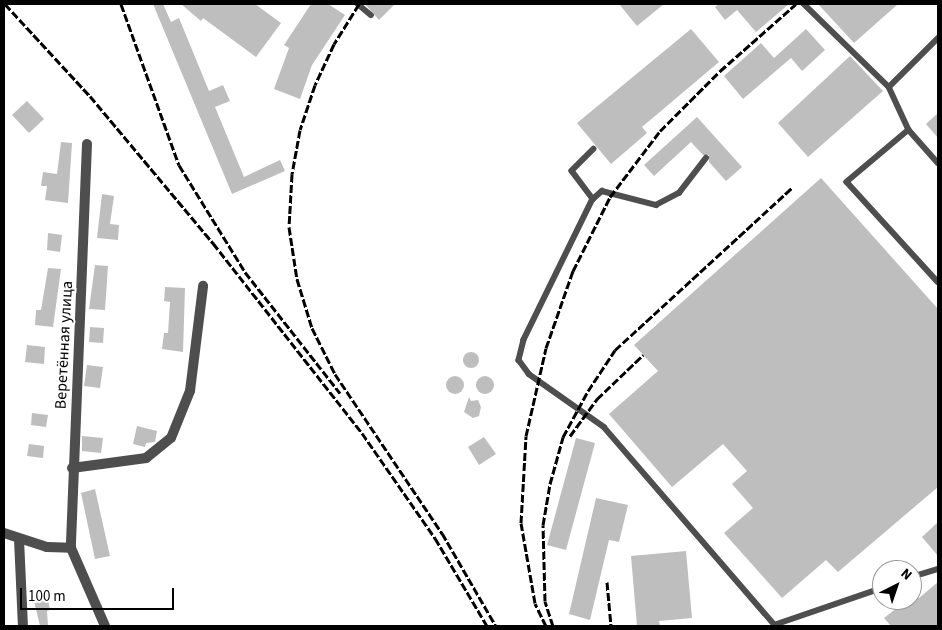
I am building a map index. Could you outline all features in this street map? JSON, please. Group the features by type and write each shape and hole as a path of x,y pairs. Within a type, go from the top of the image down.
{"street":[{"name":"Веретённая улица","path":"71,548 72,468 87,144"},
{"path":"72,468 146,458 170,438 190,392 203,286"},
{"path":"4,533 47,548 71,548 104,626"},
{"path":"19,539 23,626"}],"lane":[{"path":"358,4 371,15"},
{"path":"804,4 889,87 908,130 938,163"},
{"path":"889,87 938,38"},
{"path":"908,130 847,182 938,282"},
{"path":"593,199 572,172 594,149"},
{"path":"706,158 679,193 656,205 602,191 593,199 524,340 519,360 529,374 604,428 774,625 872,591"},
{"path":"922,575 938,569"}],"building":[{"path":"153,4 163,4 171,22 179,18 209,91 223,85 230,101 215,107 244,177 280,160 285,171 232,194"},
{"path":"181,4 255,4 281,23 256,57 203,18 201,21"},
{"path":"311,4 328,4 345,15 312,65 300,99 274,89 289,48 284,45"},
{"path":"365,4 395,4 379,20"},
{"path":"619,4 664,4 637,26"},
{"path":"719,4 789,4 756,32 737,10 725,20 715,7"},
{"path":"818,4 898,4 854,43"},
{"path":"691,29 719,62 642,127 647,133 611,164 577,123"},
{"path":"806,29 825,50 802,71 791,58 743,99 724,76 761,43 774,58"},
{"path":"850,56 883,91 808,157 778,123"},
{"path":"27,101 44,119 29,133 12,115"},
{"path":"938,113 938,138 926,124"},
{"path":"697,117 742,167 726,181 709,162 709,155 703,155 691,142 654,176 644,165"},
{"path":"61,142 72,143 68,203 45,200 47,186 41,186 43,172 57,174"},
{"path":"821,178 938,309 938,487 838,572 826,560 782,598 724,533 753,508 732,484 747,471 723,444 672,487 609,414 658,371 634,345"},
{"path":"102,194 114,196 110,224 119,225 118,240 97,238"},
{"path":"48,233 62,235 60,252 47,250"},
{"path":"95,265 108,266 105,310 89,309"},
{"path":"48,268 61,269 53,327 35,325 36,310 41,310"},
{"path":"165,287 185,288 183,352 162,349 164,333 168,333 170,302 164,301"},
{"path":"90,327 104,328 103,343 89,342"},
{"path":"27,345 45,347 44,364 25,362"},
{"path":"468,352 474,352 479,357 477,366 468,368 463,363 463,357"},
{"path":"87,365 103,367 100,388 84,386"},
{"path":"455,376 461,379 464,385 461,391 455,394 449,391 446,385 449,379"},
{"path":"485,376 491,379 494,385 491,391 485,394 479,391 476,385 479,379"},
{"path":"469,397 471,401 478,400 481,407 479,416 473,418 464,412"},
{"path":"32,413 48,415 46,427 31,425"},
{"path":"137,426 157,431 155,442 146,443 145,447 133,444"},
{"path":"82,436 103,438 101,453 82,451"},
{"path":"484,437 496,454 479,465 468,447"},
{"path":"576,438 595,443 566,550 547,545"},
{"path":"29,444 44,446 43,458 27,456"},
{"path":"95,489 110,556 95,559 81,493"},
{"path":"596,498 628,505 619,542 609,540 590,620 569,614"},
{"path":"938,522 938,556 922,537"},
{"path":"686,551 692,618 659,621 660,626 637,626 631,556"},
{"path":"938,582 938,626 891,626 884,618 894,610 922,610 922,595"},
{"path":"47,594 50,610 47,611 48,626 40,626 33,597"}],"railway":[{"path":"5,4 90,96 213,243 362,433 435,538 487,626"},
{"path":"121,4 179,165 245,272 340,393"},
{"path":"359,4 334,44 315,85 300,130 292,174 289,227 297,279 312,328 335,374 442,533 496,626"},
{"path":"546,626 535,603 521,523 526,436 546,348 573,271 610,197 660,131 720,71 796,4"},
{"path":"553,626 545,601 543,525 550,484 563,437 588,391 615,350 793,187"},
{"path":"570,436 597,399 643,355"},
{"path":"607,582 611,626"}]}
